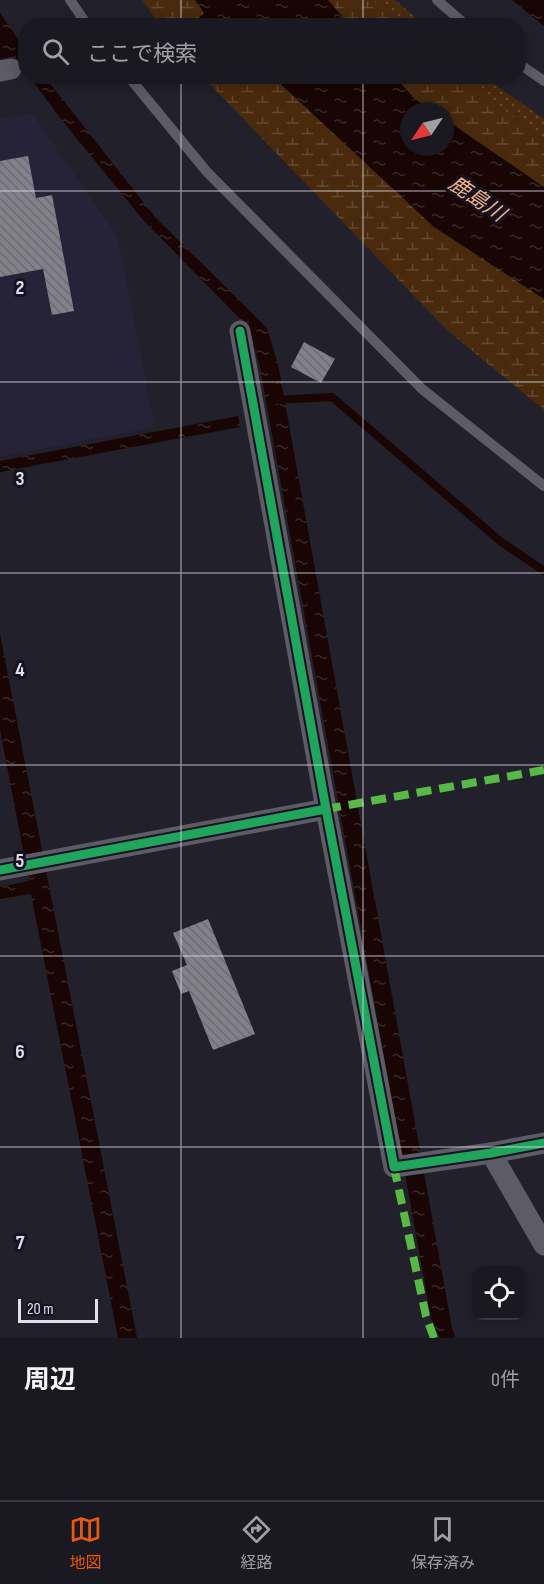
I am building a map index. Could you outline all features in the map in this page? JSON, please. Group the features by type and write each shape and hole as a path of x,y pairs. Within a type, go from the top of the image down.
{"street":[{"path":"240,331 326,809 394,1167 544,1143"},
{"path":"0,870 326,809"},
{"path":"491,1153 544,1245"}],"lane":[{"path":"70,0 82,18"},
{"path":"437,0 458,18"},
{"path":"526,68 544,81"},
{"path":"135,84 207,172 422,389 544,486"}],"shaded area":[{"path":"32,113 118,237 155,427 0,457 0,119"}],"green space":[{"path":"142,0 224,0 251,18 155,18"},
{"path":"297,0 372,0 393,18 313,18"},
{"path":"372,0 395,0 416,18 393,18"},
{"path":"210,84 320,84 400,150 400,156 407,156 544,270 544,410 447,330"},
{"path":"373,84 469,84 544,140 544,217 454,153 454,102 400,102 400,104"},
{"path":"469,84 494,84 544,119 544,140"}],"water":[{"path":"195,0 328,0 344,18 199,18 204,13"},
{"path":"512,0 544,0 544,26"},
{"path":"0,13 18,39 18,60 15,56 0,59"},
{"path":"35,84 50,84 155,217 267,328 278,364 452,1328 456,1338 440,1338 431,1318 260,368 249,328 144,221"},
{"name":"鹿島川","path":"281,84 401,84 420,102 400,102 400,156 454,156 454,125 544,187 544,299 434,227"},
{"path":"238,416 240,427 0,472 0,461"},
{"path":"0,634 137,1338 118,1338 31,894 0,899 0,887 29,881 0,730"}],"building":[{"path":"28,156 36,198 52,195 74,311 52,315 43,269 0,277 0,161"},
{"path":"304,342 335,359 321,383 291,367"},
{"path":"208,919 255,1034 213,1050 189,991 181,994 172,971 187,965 173,933"}],"waterway":[{"path":"274,400 332,397 500,541 544,571"}],"marked path":[{"path":"326,809 544,770"},
{"path":"394,1167 426,1316 434,1338"}],"cycle path":[{"path":"240,331 326,809 394,1167 544,1143"},
{"path":"0,870 326,809"}]}
